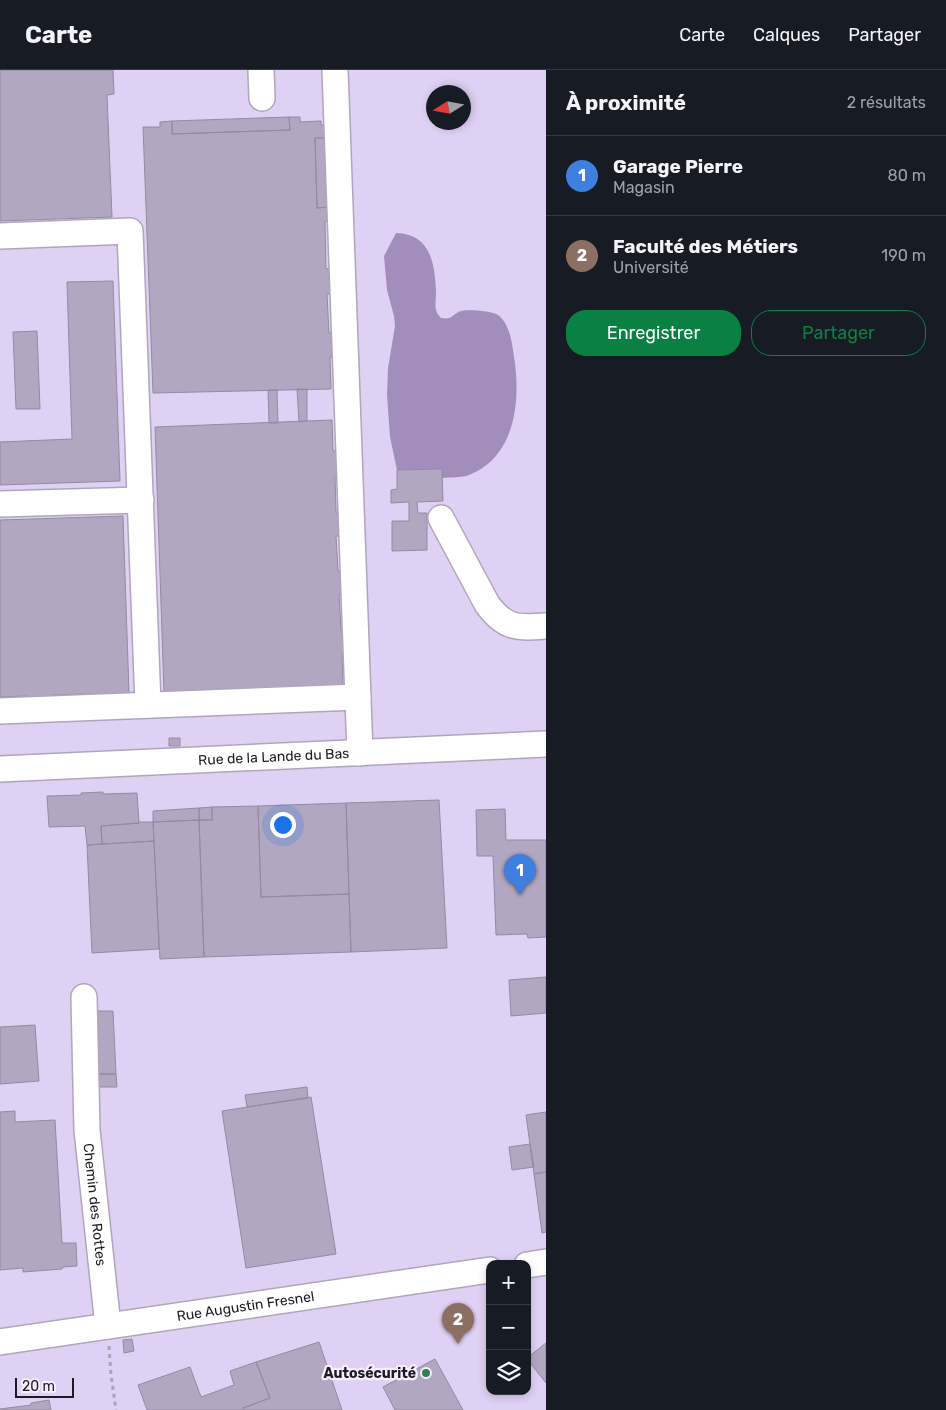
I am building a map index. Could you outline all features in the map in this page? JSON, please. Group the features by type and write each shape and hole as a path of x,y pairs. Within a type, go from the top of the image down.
{"street":[{"path":"261,70 262,98"},
{"path":"335,70 360,753"},
{"path":"0,236 130,231 148,705"},
{"path":"0,504 140,500"},
{"path":"441,518 487,604 495,615 502,621 522,628 546,626"},
{"path":"0,711 358,697"},
{"name":"Rue de la Lande du Bas","path":"0,769 546,744"},
{"name":"Chemin des Rottes","path":"84,997 87,1130 108,1326"},
{"path":"531,1264 546,1262"},
{"name":"Rue Augustin Fresnel","path":"0,1342 486,1271"}],"path":[{"path":"108,1326 110,1375 116,1410"}],"shaded area":[{"path":"0,70 546,70 546,1410 0,1410"},
{"path":"396,233 417,239 429,252 434,272 436,309 441,318 450,318 464,310 491,312 502,319 510,334 517,391 512,425 506,441 497,455 485,466 466,476 442,478 442,469 397,470 390,437 387,395 388,368 395,326 387,290 384,256"}],"building":[{"path":"0,70 113,70 114,94 107,95 112,217 0,221"},
{"path":"289,117 290,130 172,134 172,121"},
{"path":"289,117 300,117 300,122 321,121 321,125 325,125 326,138 315,138 317,208 329,207 330,221 325,221 326,269 331,268 332,294 327,294 329,333 333,333 334,357 330,357 331,389 153,393 143,127 160,127 160,122 172,121 172,134 290,130"},
{"path":"315,138 326,138 329,207 317,208"},
{"path":"113,281 120,481 0,485 0,442 72,439 67,282"},
{"path":"37,331 40,409 16,409 13,332"},
{"path":"297,389 307,389 307,421 299,422"},
{"path":"268,390 277,390 278,423 269,423"},
{"path":"332,420 333,451 339,450 340,476 335,476 336,512 341,512 341,536 336,536 338,571 343,570 344,594 339,594 341,630 346,629 346,654 342,654 343,686 266,688 266,693 164,692 155,427"},
{"path":"442,469 443,501 417,502 418,513 427,513 427,550 392,551 392,521 409,521 409,502 391,503 391,490 397,489 397,470"},
{"path":"123,516 129,693 111,694 111,698 86,699 85,694 52,695 53,700 28,701 27,696 0,697 0,520"},
{"path":"169,738 180,738 180,746 169,746"},
{"path":"103,792 103,794 137,793 139,823 101,826 102,844 87,845 85,826 49,827 47,796"},
{"path":"439,800 447,948 351,952 346,803"},
{"path":"346,803 349,894 261,897 258,806"},
{"path":"258,806 261,897 349,894 351,952 204,957 199,820 212,820 212,807"},
{"path":"212,807 212,820 199,820 199,808"},
{"path":"199,808 199,820 153,822 153,811"},
{"path":"505,809 506,840 546,840 546,937 528,938 527,934 496,935 493,856 477,856 476,810"},
{"path":"199,820 204,957 160,959 153,822"},
{"path":"153,822 154,841 102,844 101,826"},
{"path":"154,841 159,949 92,953 87,845"},
{"path":"546,977 546,1013 511,1016 509,980"},
{"path":"96,1011 113,1011 116,1074 97,1074 95,1025 98,1024"},
{"path":"35,1025 39,1081 0,1084 0,1027"},
{"path":"97,1074 116,1074 117,1087 97,1087"},
{"path":"307,1087 308,1098 247,1107 245,1095"},
{"path":"311,1097 336,1254 246,1268 222,1111"},
{"path":"15,1111 15,1122 55,1120 62,1243 76,1243 77,1266 23,1272 23,1268 0,1270 0,1112"},
{"path":"546,1112 546,1172 534,1174 526,1115"},
{"path":"530,1144 534,1167 512,1170 509,1147"},
{"path":"546,1172 546,1232 542,1233 534,1174"},
{"path":"132,1339 134,1351 124,1353 123,1340"},
{"path":"319,1342 342,1410 244,1410 243,1408 270,1398 256,1362"},
{"path":"546,1343 546,1383 531,1364 531,1355"},
{"name":"Autosécurité","path":"435,1359 463,1410 395,1410 383,1387"},
{"path":"256,1362 270,1398 243,1408 244,1410 147,1410 138,1385 190,1367 201,1397 234,1385 230,1371"},
{"path":"49,1400 51,1410 0,1410 31,1405 31,1403"}],"place":[{"name":"Garage Pierre","path":"520,895"},
{"name":"Faculté des Métiers","path":"458,1344"},
{"name":"Autosécurité","path":"426,1373"}]}
